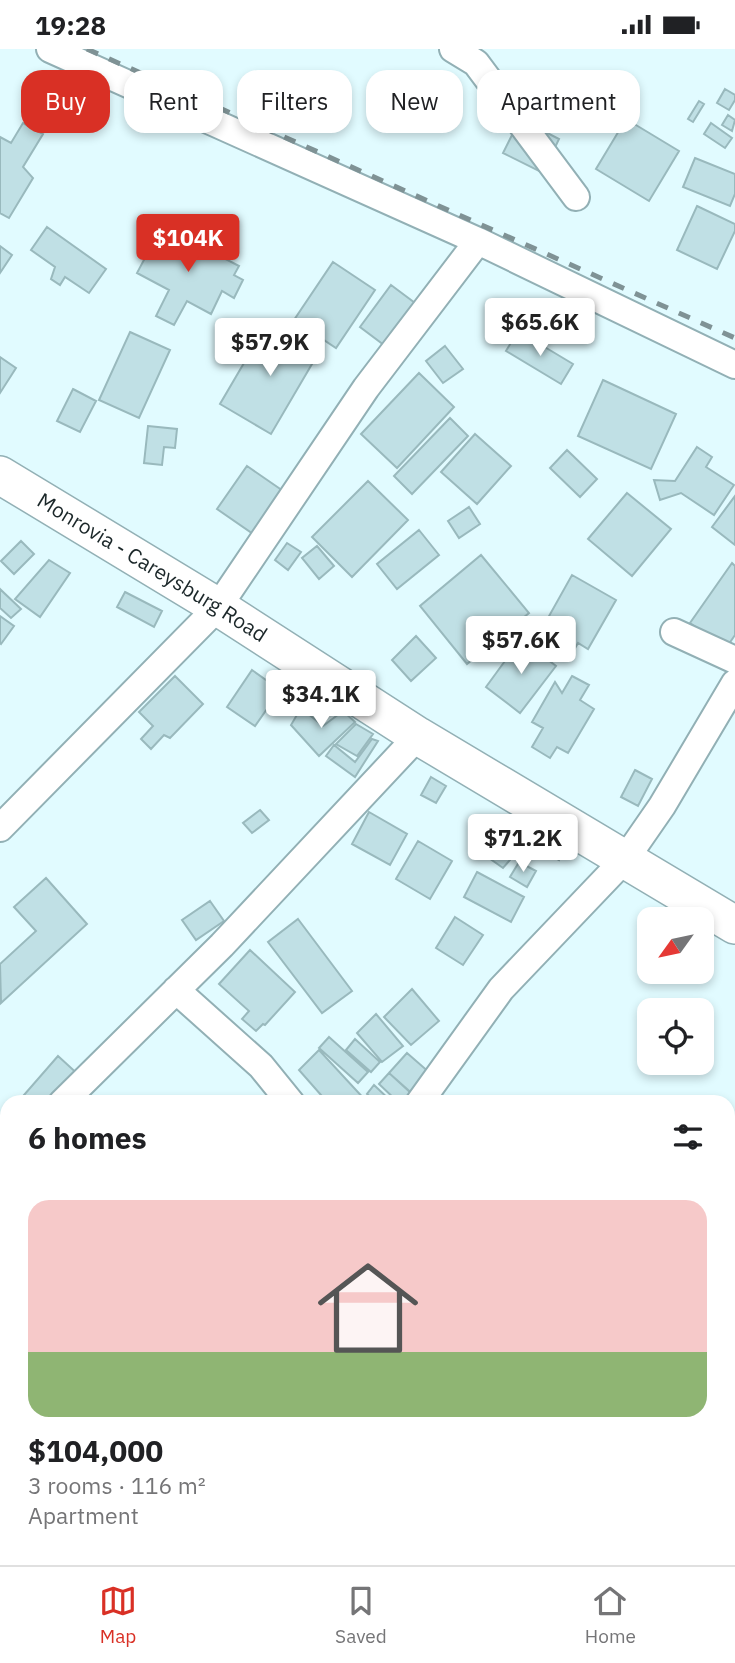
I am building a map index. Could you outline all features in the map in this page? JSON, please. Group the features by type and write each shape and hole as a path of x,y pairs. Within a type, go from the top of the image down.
{"main road":[{"name":"Monrovia - Careysburg Road","path":"0,475 218,607 418,736 735,925"}],"street":[{"path":"50,49 478,241 735,365"},
{"path":"453,49 476,63 576,197"},
{"path":"0,828 218,607 366,388 478,241"},
{"path":"674,632 735,660"},
{"path":"425,1095 501,989 626,858 662,806 735,683"},
{"path":"70,1095 222,945 418,736"},
{"path":"176,990 261,1066 285,1095"}],"building":[{"path":"725,89 735,95 729,110 717,103"},
{"path":"699,101 704,104 693,122 688,119"},
{"path":"728,115 735,120 732,131 722,125"},
{"path":"711,123 732,138 725,148 704,134"},
{"path":"21,126 21,133 43,134 23,167 33,178 9,218 0,213 0,137 11,143"},
{"path":"640,127 679,151 649,201 596,169 618,133 640,133"},
{"path":"513,133 547,133 559,139 543,173 503,153"},
{"path":"695,158 735,174 735,194 730,206 683,187"},
{"path":"697,206 735,224 735,231 717,269 677,250"},
{"path":"162,226 239,266 234,275 243,280 234,298 222,291 211,314 187,301 174,325 156,316 169,290 137,273"},
{"path":"47,227 106,269 89,293 65,277 60,285 51,279 55,267 31,250"},
{"path":"0,246 12,255 0,273"},
{"path":"333,262 375,290 336,348 294,320"},
{"path":"391,285 419,306 388,348 360,327"},
{"path":"268,322 319,352 271,434 220,404"},
{"path":"518,331 573,364 561,384 506,351"},
{"path":"130,332 170,350 139,418 99,400"},
{"path":"445,346 463,369 443,383 426,361"},
{"path":"0,357 16,368 0,393"},
{"path":"419,373 454,407 397,468 361,434"},
{"path":"603,380 676,414 651,469 578,436"},
{"path":"73,389 96,401 80,432 57,421"},
{"path":"450,418 468,436 412,494 394,476"},
{"path":"148,426 177,429 175,448 164,447 162,465 144,463"},
{"path":"475,434 511,466 477,504 441,472"},
{"path":"697,447 712,457 706,467 734,485 714,515 681,493 660,500 654,480 675,481"},
{"path":"567,450 597,479 580,497 550,468"},
{"path":"247,466 286,493 256,536 217,509"},
{"path":"368,481 408,520 352,577 312,537"},
{"path":"627,493 671,529 632,576 588,539"},
{"path":"735,496 735,545 712,527"},
{"path":"469,507 480,524 459,538 448,521"},
{"path":"419,530 439,555 397,589 377,564"},
{"path":"21,541 34,554 14,574 1,561"},
{"path":"287,543 301,552 288,570 275,560"},
{"path":"317,546 334,566 319,579 302,558"},
{"path":"481,555 529,613 467,664 420,606"},
{"path":"49,560 70,573 40,617 15,599"},
{"path":"732,563 735,566 735,635 726,648 690,623"},
{"path":"572,575 616,600 588,649 578,643 570,657 551,647 559,633 544,625"},
{"path":"0,589 21,609 11,618 0,608"},
{"path":"125,592 162,611 154,627 117,607"},
{"path":"0,616 14,626 1,644 0,643"},
{"path":"416,636 436,658 411,681 392,660"},
{"path":"521,639 556,666 520,713 486,687"},
{"path":"252,670 287,695 274,714 267,709 255,726 227,707"},
{"path":"175,676 203,704 170,738 164,735 151,749 141,739 153,726 139,712"},
{"path":"572,676 589,685 580,700 594,709 568,753 557,747 550,758 532,747 543,728 532,722 555,682 562,693"},
{"path":"301,708 323,726 343,711 355,722 319,756 291,725"},
{"path":"356,724 373,734 357,756 336,744"},
{"path":"372,739 378,741 355,777 326,756 334,745 355,762"},
{"path":"635,770 652,779 638,806 621,797"},
{"path":"431,777 446,786 436,803 421,795"},
{"path":"260,810 269,820 252,833 243,823"},
{"path":"369,812 407,834 390,865 352,844"},
{"path":"548,831 558,836 550,853 540,848"},
{"path":"562,834 569,838 559,860 552,856"},
{"path":"418,841 452,861 430,899 396,879"},
{"path":"496,849 510,860 503,868 489,858"},
{"path":"519,862 536,871 527,887 510,877"},
{"path":"477,872 524,897 511,922 464,897"},
{"path":"46,878 87,924 1,1003 0,964 36,931 14,907"},
{"path":"210,901 224,921 196,940 182,920"},
{"path":"455,917 483,935 463,965 436,948"},
{"path":"298,919 352,991 322,1013 268,942"},
{"path":"250,950 295,992 265,1025 256,1031 242,1019 249,1011 219,984"},
{"path":"412,989 439,1021 411,1045 384,1017"},
{"path":"376,1014 403,1046 382,1062 357,1033"},
{"path":"329,1037 368,1072 358,1083 319,1048"},
{"path":"355,1039 380,1062 371,1072 346,1050"},
{"path":"319,1050 361,1095 321,1095 299,1070"},
{"path":"407,1053 430,1073 412,1094 389,1073"},
{"path":"58,1056 93,1088 87,1095 24,1095"},
{"path":"389,1073 414,1095 391,1095 379,1084"},
{"path":"374,1085 385,1095 368,1095"}],"railway":[{"path":"87,49 735,338"}]}
